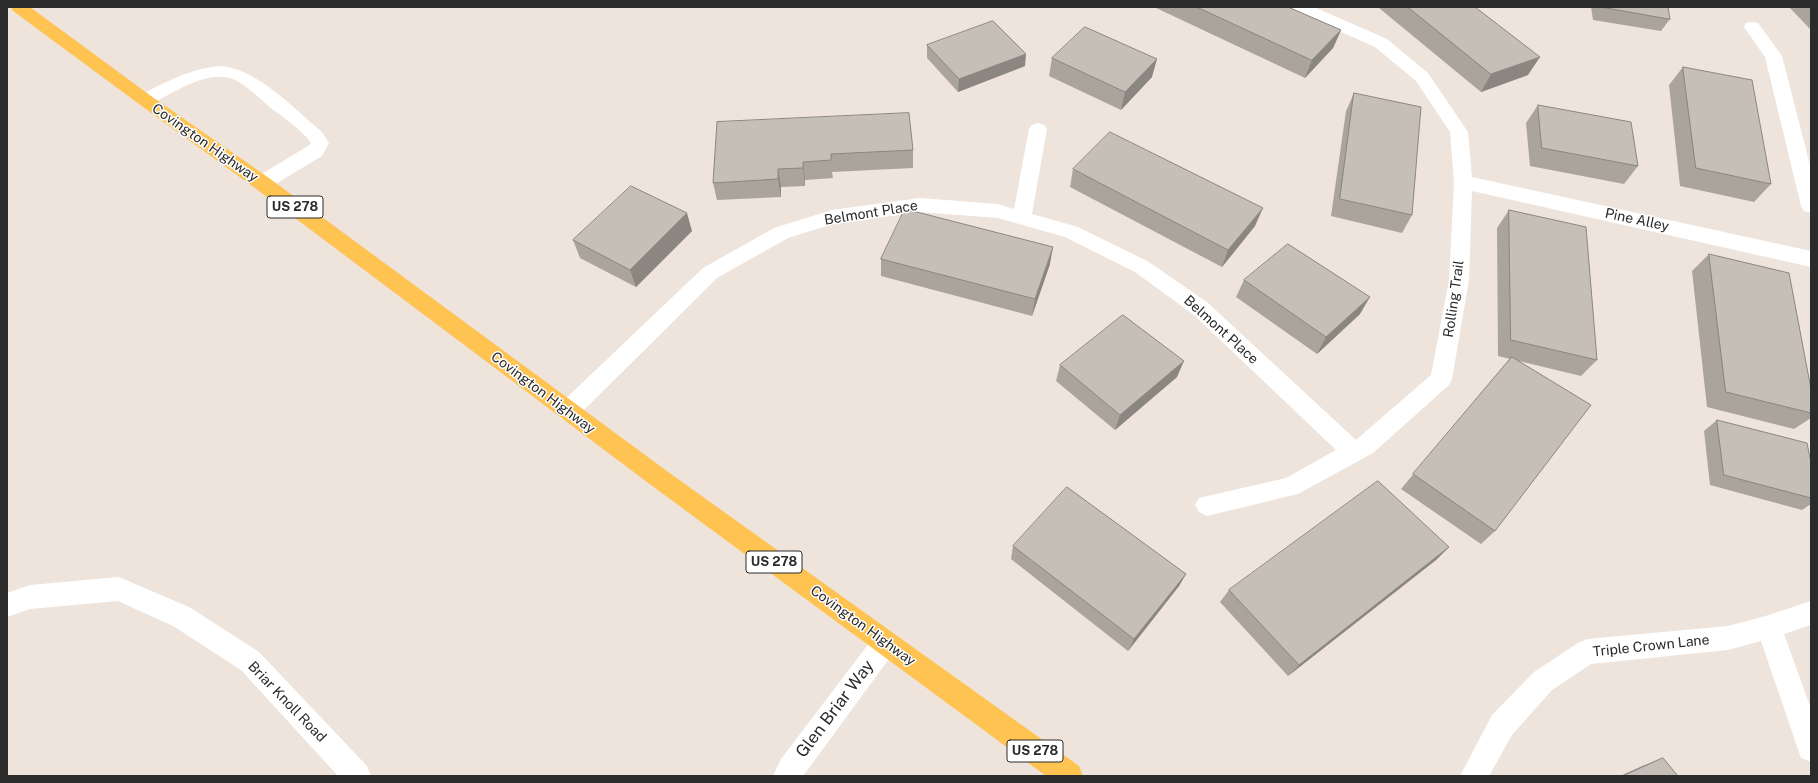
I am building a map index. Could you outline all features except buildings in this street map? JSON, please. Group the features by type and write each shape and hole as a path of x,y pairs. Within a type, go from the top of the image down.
{"main road":[{"name":"Covington Highway","path":"19,7 145,100 262,183 568,411 1069,776"}],"street":[{"name":"Rolling Trail","path":"1206,505 1290,487 1365,446 1441,379 1459,280 1463,182 1460,132 1422,77 1382,44 1300,7"},
{"path":"1752,27 1773,56 1811,206"},
{"path":"145,100 198,74 219,71 235,73 250,83 316,136 320,143 315,151 262,183"},
{"path":"1022,218 1038,129"},
{"name":"Pine Alley","path":"1463,182 1811,259"},
{"name":"Belmont Place","path":"568,411 710,273 781,233 832,218 920,205 998,211 1071,232 1142,267 1201,308 1353,452"},
{"name":"Briar Knoll Road","path":"7,605 30,597 119,589 182,617 250,661 357,776"},
{"name":"Triple Crown Lane","path":"1474,776 1502,725 1512,714 1543,681 1587,652 1728,638 1769,627 1811,613"},
{"path":"1769,627 1811,748"},
{"name":"Glen Briar Way","path":"787,776 790,769 885,643"}]}
